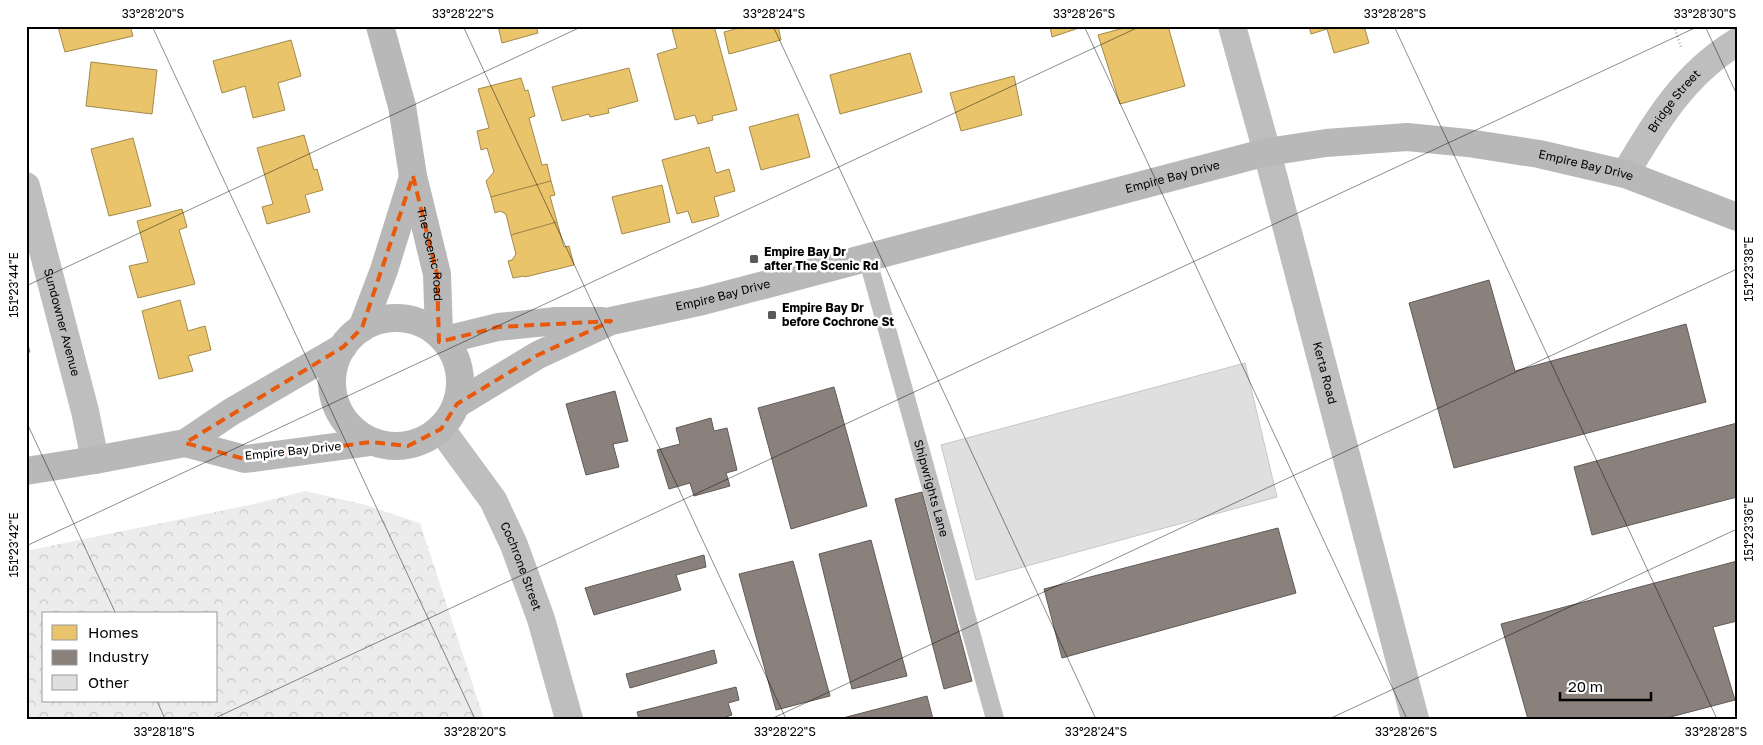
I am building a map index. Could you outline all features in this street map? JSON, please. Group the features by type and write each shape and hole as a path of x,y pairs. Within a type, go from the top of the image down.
{"main road":[{"name":"The Scenic Road","path":"380,26 402,106 413,176 437,276 442,337"},
{"name":"Empire Bay Drive","path":"442,337 498,327 556,321 610,321 703,301 1267,152 1326,143 1408,137 1468,143 1539,154 1625,174 1737,217"},
{"name":"The Scenic Road","path":"362,328 384,270 413,176"},
{"path":"401,318 422,323 442,337 454,354 460,370 460,388 457,404 450,418 441,429 426,440 408,446 390,447 371,442 356,432 343,418 335,401 332,383 334,364 351,336 362,328 381,320 401,318"},
{"name":"Empire Bay Drive","path":"457,404 538,355 610,321"},
{"name":"Empire Bay Drive","path":"26,471 186,443 231,412 343,347"},
{"name":"Empire Bay Drive","path":"186,443 246,459 371,442"}],"street":[{"name":"Kerta Road","path":"1232,26 1416,719"},
{"name":"Bridge Street","path":"1625,174 1670,102 1690,79 1737,42"},
{"name":"Sundowner Avenue","path":"26,186 85,411 95,460"},
{"name":"Cochrone Street","path":"441,429 493,500 514,545 541,619 569,719"}],"lane":[{"name":"Shipwrights Lane","path":"867,257 994,719"}],"highlighted area":[{"path":"413,176 437,274 439,342 498,327 611,321 538,355 457,404 441,429 408,446 371,442 245,459 185,443 343,347 362,328"}],"green space":[{"path":"305,491 362,504 420,523 484,719 26,719 26,551 254,504"}],"building: Homes":[{"path":"130,26 133,36 65,52 58,27"},
{"path":"498,26 536,26 538,33 502,43"},
{"path":"684,26 714,26 737,110 712,116 713,120 698,124 695,115 675,120 657,54 677,48 672,29"},
{"path":"746,26 778,26 781,40 729,54 724,32"},
{"path":"1050,26 1085,26 1052,37"},
{"path":"1131,26 1168,26 1185,86 1120,104 1098,35"},
{"path":"1309,26 1364,26 1369,43 1334,53 1327,29 1311,34"},
{"path":"291,40 301,76 278,83 285,110 253,118 245,86 222,93 213,61"},
{"path":"910,53 922,92 840,114 830,75"},
{"path":"91,62 157,70 152,114 86,106"},
{"path":"629,68 638,101 608,109 609,113 590,117 589,114 562,121 552,87"},
{"path":"1014,76 1022,115 961,131 950,93"},
{"path":"521,78 525,91 528,90 535,116 529,118 542,165 547,164 551,181 491,197 486,181 494,172 487,148 481,150 477,131 489,128 478,89"},
{"path":"798,114 810,157 761,170 749,127"},
{"path":"304,135 314,170 317,169 323,190 305,195 310,212 267,224 262,207 273,204 257,148"},
{"path":"133,138 151,206 109,216 91,149"},
{"path":"709,147 716,173 729,169 735,191 714,197 719,216 692,223 688,211 677,214 662,160"},
{"path":"551,181 555,195 550,196 557,222 511,235 506,214 500,211 495,213 491,197"},
{"path":"662,185 670,222 622,234 612,197"},
{"path":"182,209 187,227 179,230 195,284 138,298 129,266 148,262 137,221"},
{"path":"557,222 564,247 569,246 574,265 525,277 513,278 508,261 512,260 516,254 511,235"},
{"path":"180,300 188,331 205,326 211,350 188,356 193,371 159,379 142,311"},
{"path":"26,338 30,352 26,353"}],"building: Industry":[{"path":"1489,280 1515,371 1686,324 1706,402 1454,468 1409,303"},
{"path":"834,387 867,506 791,529 758,408"},
{"path":"615,391 628,441 613,444 619,467 586,475 566,404"},
{"path":"711,418 714,431 727,428 737,470 726,473 730,486 694,496 690,483 669,489 657,450 680,444 676,428"},
{"path":"1737,423 1737,497 1592,535 1574,467"},
{"path":"922,492 972,681 944,689 895,499"},
{"path":"1278,528 1296,593 1062,658 1044,589"},
{"path":"871,540 907,676 852,689 819,554"},
{"path":"704,555 706,567 676,575 681,590 594,615 585,588"},
{"path":"793,561 830,696 776,710 739,574"},
{"path":"1737,561 1737,621 1713,627 1735,700 1663,719 1528,719 1501,624"},
{"path":"714,650 717,663 630,688 626,674"},
{"path":"736,687 739,700 728,703 732,715 720,719 639,719 637,712"},
{"path":"927,696 933,719 839,719"}],"building: Other":[{"path":"1245,363 1277,497 976,580 941,445"}],"place":[{"name":"Empire Bay Dr after The Scenic Rd","path":"754,259"},
{"name":"Empire Bay Dr before Cochrone St","path":"772,315"}]}
